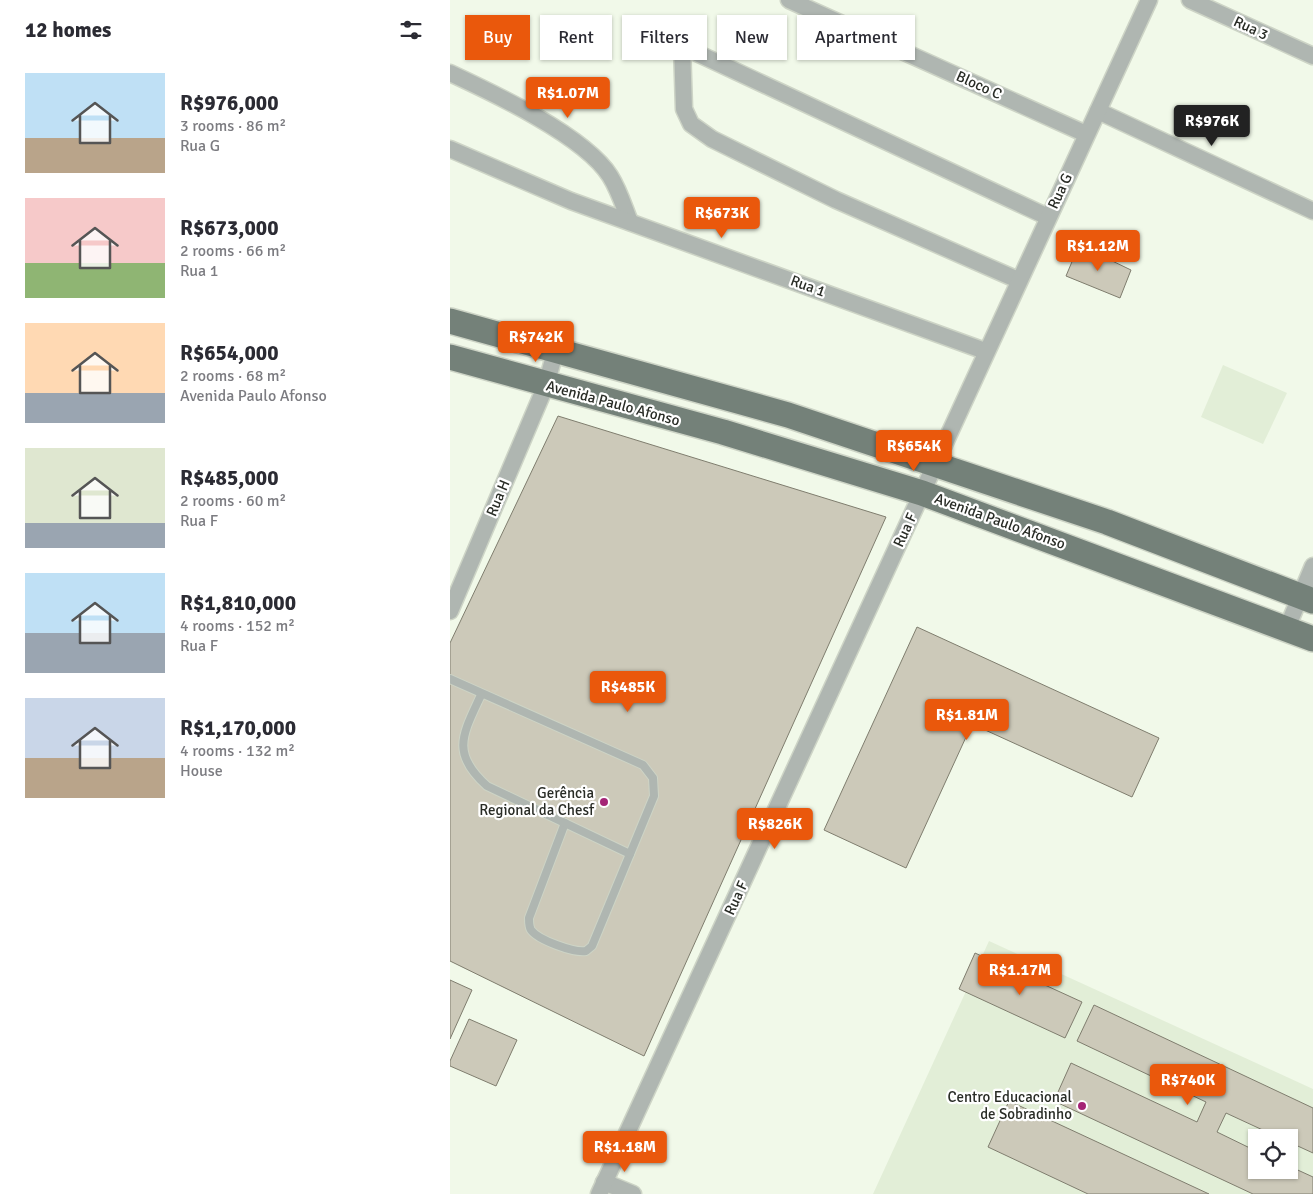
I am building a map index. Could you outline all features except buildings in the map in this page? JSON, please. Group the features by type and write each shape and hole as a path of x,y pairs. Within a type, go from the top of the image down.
{"main road":[{"name":"Avenida Paulo Afonso","path":"450,321 788,415 1107,522 1306,598"},
{"name":"Avenida Paulo Afonso","path":"450,357 546,385 723,432 922,492 1313,639"}],"street":[{"name":"Bloco C","path":"789,0 1086,134"},
{"name":"Rua G","path":"934,464 1149,0"},
{"name":"Rua 3","path":"1190,0 1313,56"},
{"path":"707,58 1048,216"},
{"path":"682,60 684,109 691,124 712,139 836,200 1018,280"},
{"path":"450,73 516,106 558,131 592,156 610,176 630,222"},
{"path":"1098,111 1313,211"},
{"name":"Rua 1","path":"450,149 571,201 985,351"},
{"name":"Rua H","path":"450,611 546,385 556,349"},
{"name":"Rua F","path":"602,1188 934,464"},
{"path":"1287,628 1306,598 1313,566"},
{"path":"602,1188 633,1194"}],"lane":[{"path":"450,679 643,765 648,770 654,784 654,796 592,946 586,951 578,952 540,936 532,931 529,918 564,824"},
{"path":"482,694 466,728 463,748 466,764 488,786 630,854"}],"shaded area":[{"path":"1223,365 1287,393 1263,444 1201,417"},
{"path":"989,941 1313,1089 1313,1194 873,1194"}],"place":[{"name":"Gerência Regional da Chesf","path":"604,802"},
{"name":"Centro Educacional de Sobradinho","path":"1082,1106"}]}
